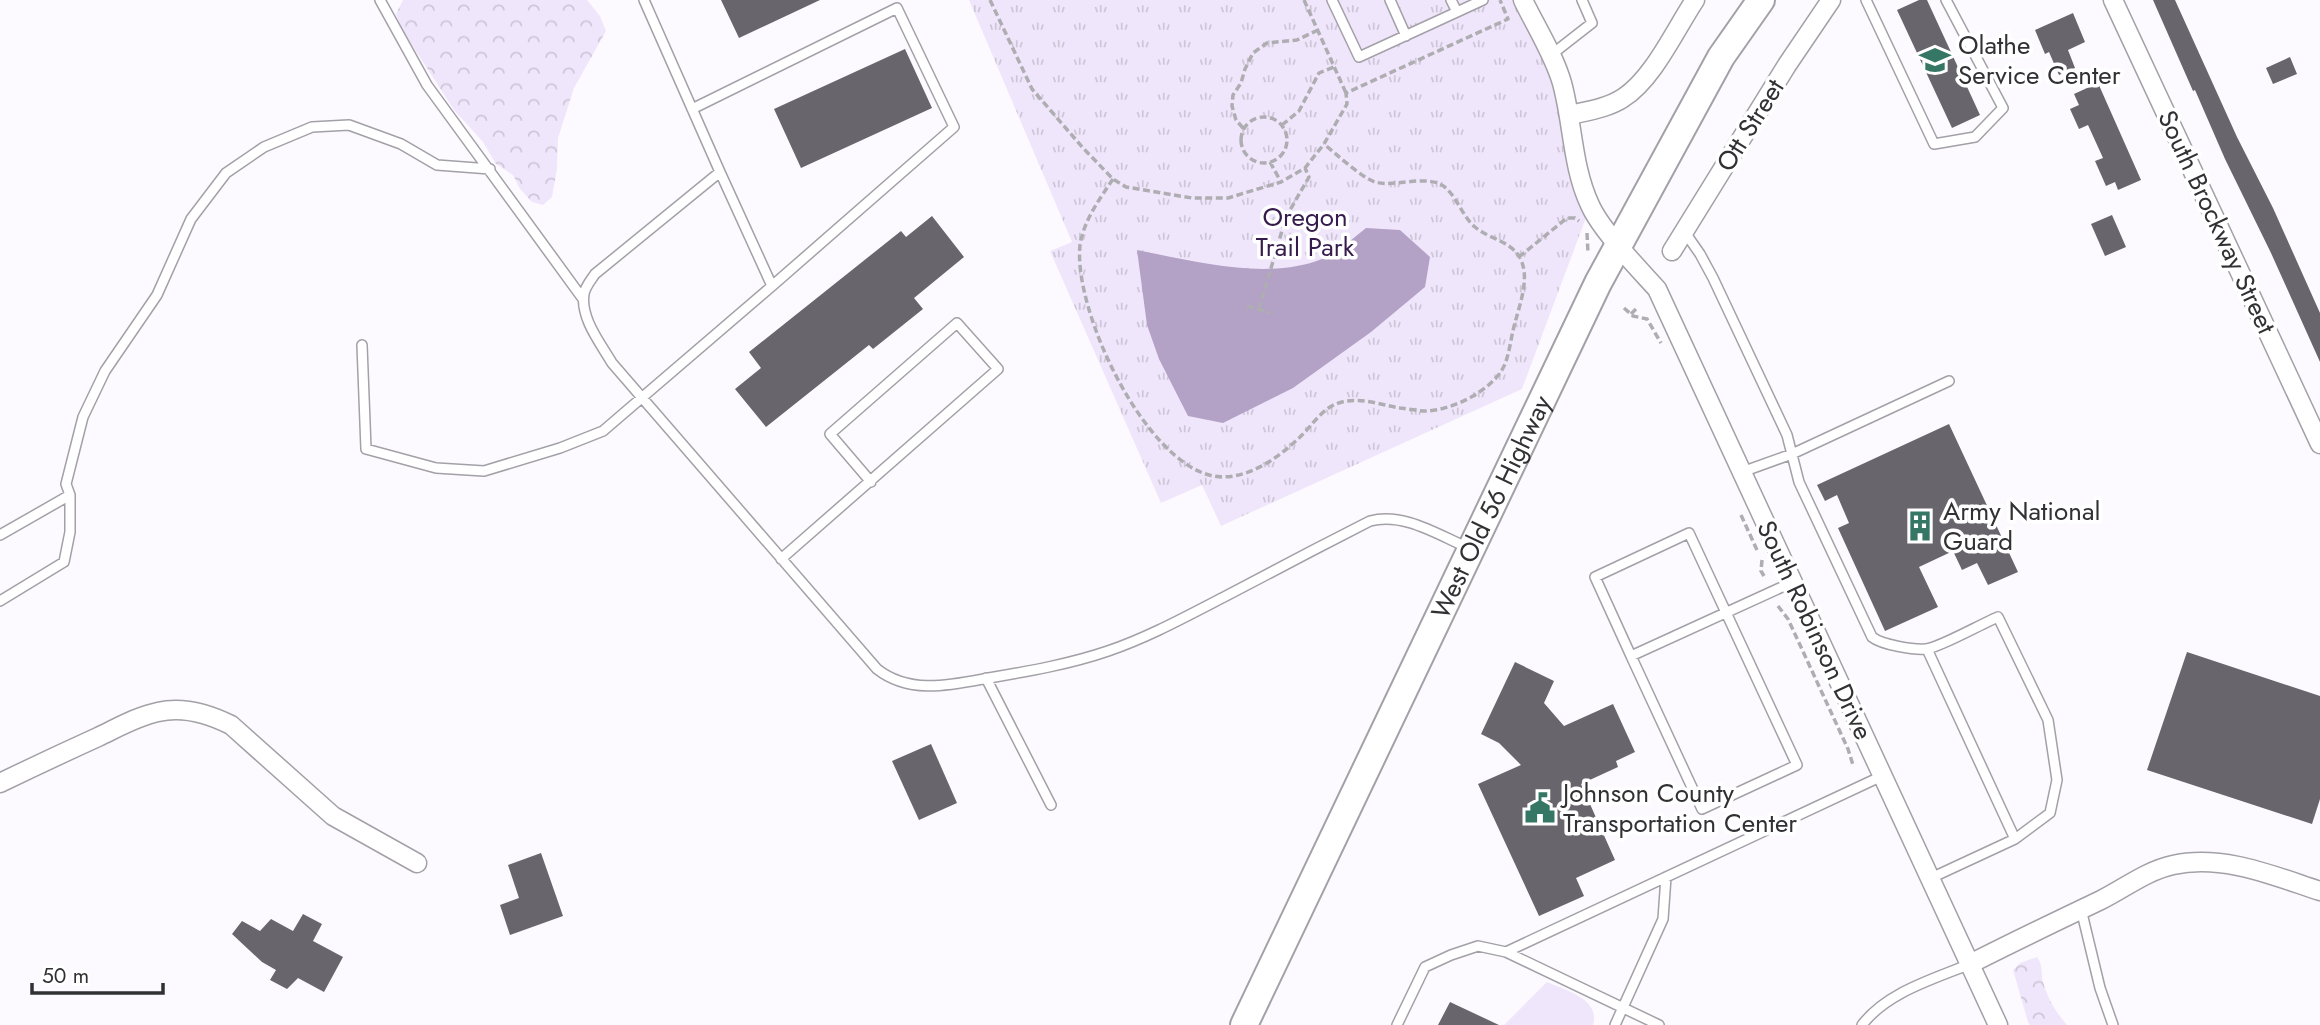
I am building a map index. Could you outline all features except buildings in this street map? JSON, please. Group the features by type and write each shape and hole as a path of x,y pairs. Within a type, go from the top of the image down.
{"main road":[{"name":"West Old 56 Highway","path":"1244,1025 1618,244 1721,57 1761,0"}],"street":[{"name":"South Robinson Drive","path":"1523,0 1561,80 1570,115 1575,152 1591,207 1618,244 1657,289 1998,1025"},
{"path":"1570,115 1622,100 1638,86 1695,0"},
{"name":"Ott Street","path":"1672,251 1831,0"},
{"name":"South Brockway Street","path":"2113,0 2320,444"},
{"path":"0,783 158,712 197,712 231,725 333,816 417,863"},
{"path":"1970,964 2143,875 2175,865 2208,863 2241,866 2320,891"}],"lane":[{"path":"380,0 427,85 583,299"},
{"path":"644,0 772,286"},
{"path":"1332,0 1359,57 1483,0"},
{"path":"1390,0 1406,36"},
{"path":"1451,0 1457,12"},
{"path":"1550,56 1592,23 1582,0"},
{"path":"1866,0 1934,144 1975,137 2003,108 1946,0"},
{"path":"362,345 366,449 436,468 484,471 561,448 603,431 954,127 897,8 692,109"},
{"path":"0,601 64,562 70,532 66,484 83,417 105,371 157,295 191,219 226,173 264,147 312,127 349,125 401,144 437,165 490,169"},
{"path":"720,172 595,274 584,291 583,308 612,363 877,669 890,680 909,685 933,686 1075,662 1112,650 1175,622 1359,526 1382,518 1394,517 1470,549"},
{"path":"1684,231 1713,278 1787,435 1800,481 1872,637 1892,645 1927,649 1998,617 2048,720 2057,780 2050,813 2015,839 1931,878"},
{"path":"781,559 871,482 998,369 957,323 830,434 871,482"},
{"path":"1742,472 1792,454 1949,381"},
{"path":"0,535 69,495"},
{"path":"1689,533 1797,765 1702,809 1631,656 1595,577 1689,533"},
{"path":"1631,656 1793,582"},
{"path":"1927,649 2015,839"},
{"path":"986,678 1051,805"},
{"path":"1506,952 1882,776"},
{"path":"1615,1025 1663,919 1666,877"},
{"path":"2081,909 2113,1025"},
{"path":"1397,1025 1425,967 1451,954 1478,946 1506,952 1659,1025"},
{"path":"1863,1025 1870,1015 1885,1004 1970,964"}],"path":[{"path":"990,0 1032,89 1113,179 1126,187 1192,198 1228,198 1281,181 1305,168 1324,144 1347,104 1346,93 1304,0"},
{"path":"1346,93 1508,19 1500,0"},
{"path":"1243,128 1232,106 1233,95 1253,53 1267,43 1297,40 1318,30"},
{"path":"1282,125 1299,111 1319,73 1334,67"},
{"path":"1260,116 1276,120 1282,125 1286,133 1286,147 1282,154 1270,162 1258,163 1246,156 1240,138 1243,128 1251,120 1260,116"},
{"path":"1113,179 1084,225 1080,248 1090,317 1130,403 1158,438 1180,461 1214,476 1238,474 1258,469 1283,452 1324,411 1342,402 1368,401 1427,411 1474,397 1504,366 1525,276 1519,257 1504,242 1476,229 1447,188 1429,181 1374,182 1324,144"},
{"path":"1270,162 1281,181"},
{"path":"1259,309 1286,217 1309,177 1305,168"},
{"path":"1519,257 1567,218 1575,218 1587,232 1588,256"},
{"path":"1247,306 1271,313"},
{"path":"1631,314 1637,307"},
{"path":"1624,308 1647,320 1664,346"},
{"path":"1740,515 1762,561 1761,571 1764,576"},
{"path":"1778,606 1794,631 1853,765"}],"green space":[{"path":"403,0 587,0 600,16 606,31 574,88 558,138 557,169 552,197 543,205 532,202 520,189 513,175 496,164 483,142 454,110 401,28 396,14"},
{"name":"Oregon Trail Park","path":"969,0 1523,0 1561,80 1590,207 1522,389 1221,526 1202,485 1161,503 1050,251 1072,242"},
{"path":"2037,957 2048,996 2067,1025 2030,1025 2028,1022 2013,970 2020,963"},
{"path":"1547,982 1572,992 1587,1002 1592,1008 1593,1025 1504,1025"}],"shaded area":[{"path":"1366,228 1400,230 1430,257 1425,287 1371,332 1293,388 1223,423 1188,416 1159,359 1147,325 1137,250 1230,267 1278,268 1322,259 1340,249"}],"place":[{"name":"Olathe Service Center","path":"1935,60"},
{"name":"Army National Guard","path":"1920,526"},
{"name":"Johnson County Transportation Center","path":"1540,808"}]}
